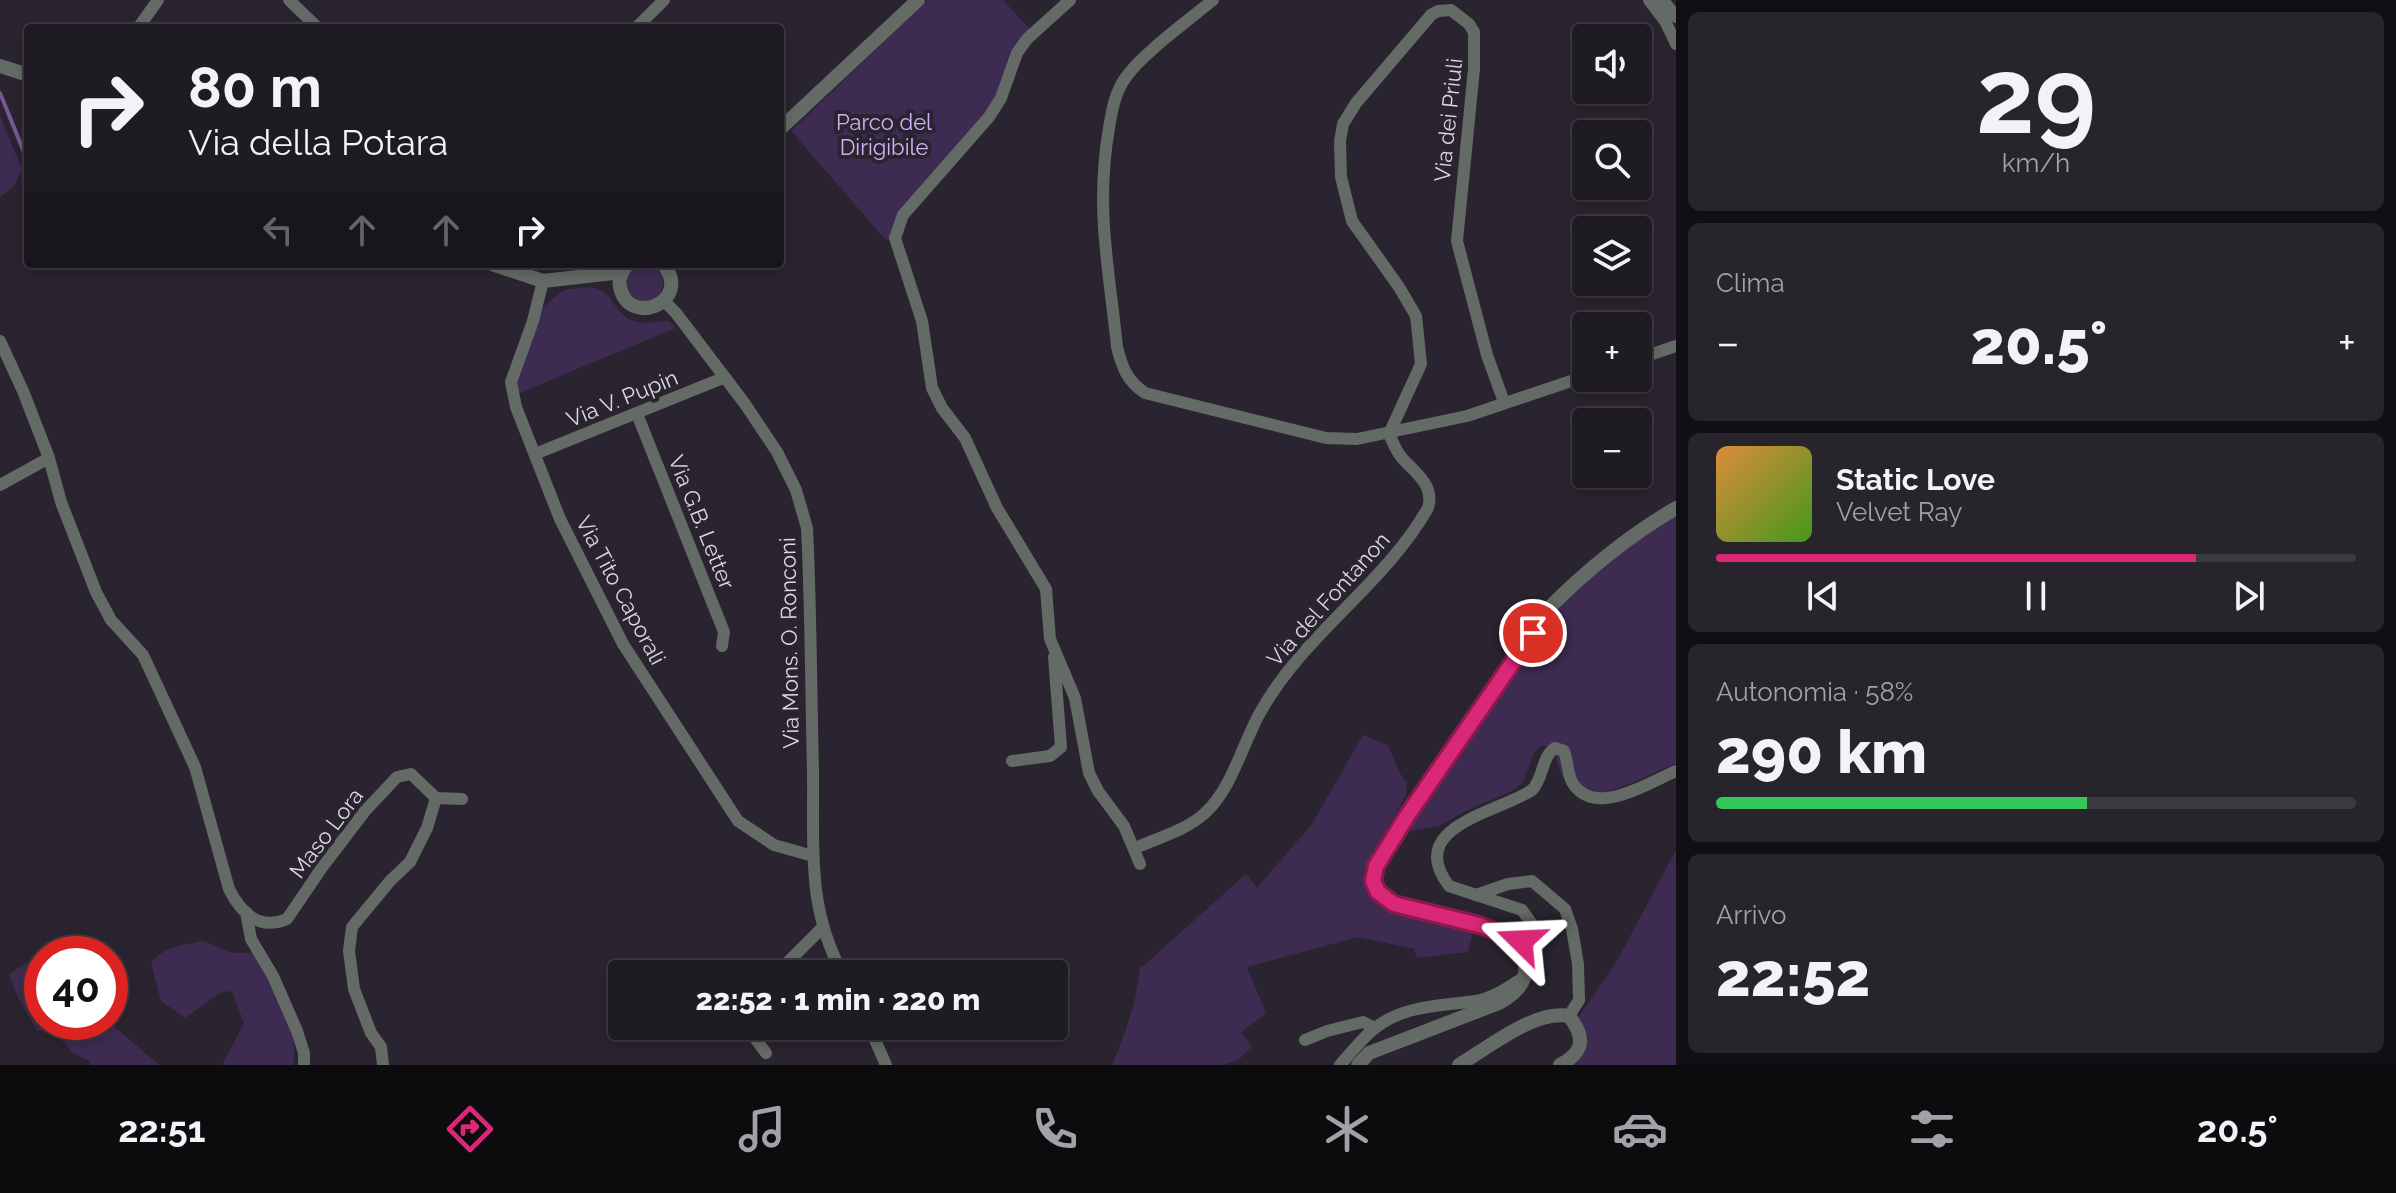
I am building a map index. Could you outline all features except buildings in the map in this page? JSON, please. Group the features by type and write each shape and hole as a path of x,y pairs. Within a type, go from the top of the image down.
{"street":[{"path":"141,24 158,0"},
{"path":"289,0 314,24"},
{"path":"640,24 664,0"},
{"path":"784,125 918,0"},
{"path":"1012,761 1050,756 1061,747 1046,589 997,508 965,438 942,408 932,388 922,321 895,238 903,215 989,117 1001,98 1017,53 1027,39 1070,0"},
{"path":"1213,0 1139,63 1126,77 1114,101 1104,155 1102,216 1117,347 1121,365 1133,386 1153,396 1326,438 1357,439 1467,416 1572,380"},
{"path":"1649,0 1665,21 1676,44"},
{"path":"1663,0 1676,17"},
{"name":"Via dei Priuli","path":"1389,434 1421,364 1416,316 1352,221 1341,177 1340,141 1343,124 1356,103 1431,15 1438,11 1456,13 1474,32 1474,69 1457,241 1487,355 1504,402"},
{"path":"0,66 24,74"},
{"path":"504,268 543,281 625,268 620,290 631,304 648,309 664,301 668,295 671,281 665,268"},
{"name":"Via Tito Caporali","path":"543,281 533,321 511,382 516,407 560,519 623,644 738,821 774,845 813,856"},
{"name":"Via Mons. O. Ronconi","path":"664,301 745,404 777,452 796,490 807,528 813,856 817,910 837,960"},
{"path":"0,341 49,458 61,502 96,592 111,620 143,655 189,753 204,793 229,889 238,907 246,912 251,939 273,976 292,1018 304,1053 304,1065"},
{"path":"1652,354 1676,346"},
{"name":"Via V. Pupin","path":"535,454 723,378"},
{"name":"Via G.B. Letter","path":"637,414 724,632 722,646"},
{"name":"Via del Fontanon","path":"1140,846 1194,822 1208,812 1238,762 1259,714 1275,688 1316,638 1400,550 1422,518 1430,501 1426,486 1418,472 1399,456 1389,434"},
{"path":"0,485 49,458"},
{"path":"1676,508 1612,552 1551,606 1407,816 1376,866 1373,881 1378,892 1394,904 1479,925 1521,941 1533,935 1532,924 1522,910 1449,886 1441,876 1436,859 1441,842 1451,830 1532,790 1539,782 1551,750 1558,748 1564,751 1572,780 1583,794 1595,799 1611,799 1676,771"},
{"path":"1053,650 1075,698 1089,773 1098,791 1124,826 1140,864"},
{"name":"Maso Lora","path":"246,912 262,923 276,924 287,919 342,841 397,777 411,774 436,798"},
{"path":"383,1065 381,1047 371,1033 354,989 349,951 352,927 410,862 427,828 436,798 462,799"},
{"path":"1475,895 1508,884 1532,881 1565,909 1572,929 1580,981 1579,1000 1569,1016"},
{"path":"790,960 822,928"},
{"path":"1358,1065 1369,1053 1499,1003 1512,995 1527,975 1521,941"},
{"path":"1340,1065 1375,1028 1402,1014 1420,1008 1490,997 1527,975"},
{"path":"1459,1065 1538,1019 1554,1014 1569,1016 1576,1025 1581,1044 1575,1057 1560,1065"},
{"path":"1305,1040 1363,1022 1375,1028"},
{"path":"756,1040 766,1053"},
{"path":"875,1040 886,1065"}],"green space":[{"name":"Parco del Dirigibile","path":"927,0 1003,0 1032,31 998,97 890,241 884,238 791,131"},
{"path":"0,115 22,170 14,186 0,197"},
{"path":"635,268 655,268 662,276 662,290 652,300 638,300 628,290 628,276"},
{"path":"588,287 604,292 631,320 645,323 669,321 676,328 517,394 516,386 543,307 564,290"},
{"path":"1676,511 1676,764 1618,788 1588,793 1575,789 1564,779 1554,749 1541,745 1535,751 1523,782 1514,790 1439,826 1405,832 1568,591"},
{"path":"1363,735 1388,745 1407,783 1406,795 1365,869 1367,888 1374,898 1392,907 1472,927 1468,952 1417,958 1414,949 1358,937 1247,967 1266,1013 1241,1032 1252,1047 1238,1060 1223,1065 1112,1065 1130,1016 1140,965 1142,967 1246,874 1257,888 1312,824"},
{"path":"1676,850 1676,1065 1567,1065 1577,1055 1577,1019 1617,961"},
{"path":"203,941 233,953 254,953 289,1021 293,1035 293,1065 222,1065 244,1023 232,992 223,991 185,1018 161,1001 151,964 155,958 167,950"},
{"path":"24,964 24,1008 17,996 9,974"},
{"path":"128,1038 159,1065 91,1065 73,1053 62,1040"}],"waterway":[{"path":"0,93 24,152"}],"route":[{"path":"1521,941 1479,925 1394,904 1378,892 1373,881 1376,866 1407,816 1533,633"}]}
